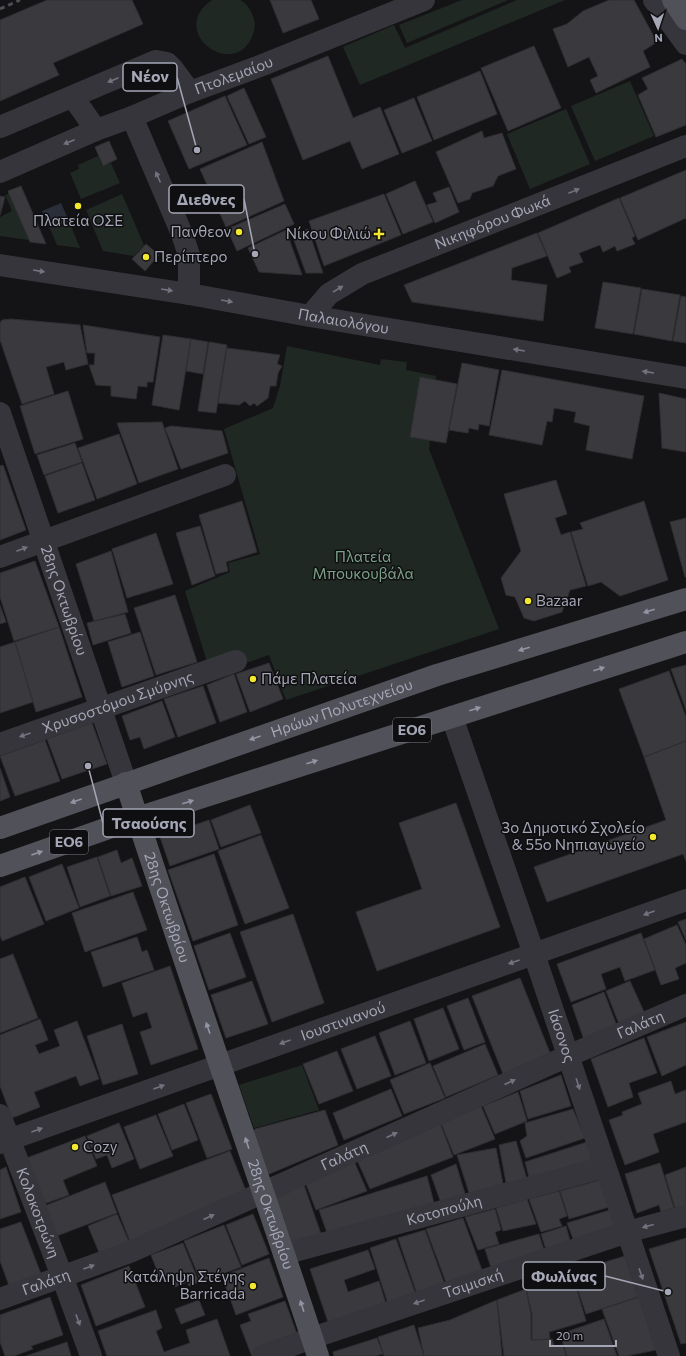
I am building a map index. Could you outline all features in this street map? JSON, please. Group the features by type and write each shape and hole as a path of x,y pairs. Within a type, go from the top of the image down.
{"main road":[{"path":"673,0 686,19"},
{"name":"Ηρώων Πολυτεχνείου","path":"0,828 437,675 686,599"},
{"name":"ΕΟ6","path":"0,866 137,818 686,642"},
{"name":"28ης Οκτωβρίου","path":"126,783 315,1347"}],"street":[{"name":"Πτολεμαίου","path":"0,172 96,130 424,0"},
{"path":"654,0 686,44"},
{"path":"0,127 156,61 167,63 190,92"},
{"path":"73,97 96,130"},
{"path":"132,117 182,234 189,261 189,294"},
{"name":"Νικηφόρου Φωκά","path":"310,316 329,294 362,274 686,146"},
{"name":"Παλαιολόγου","path":"0,265 189,294 310,316 686,378"},
{"name":"28ης Οκτωβρίου","path":"0,414 126,783"},
{"path":"0,557 224,475"},
{"name":"Χρυσοστόμου Σμύρνης","path":"0,744 236,661"},
{"name":"Ιάσονος","path":"452,717 669,1354"},
{"name":"Ιουστινιανού","path":"5,1142 686,900"},
{"name":"Γαλάτη","path":"0,1299 130,1252 568,1056 686,1005"},
{"name":"Κολοκοτρώνη","path":"0,1115 5,1142 62,1276 91,1356"},
{"name":"Κοτοπούλη","path":"284,1254 605,1167"},
{"name":"Τσιμισκή","path":"262,1356 315,1347 627,1232 686,1216"}],"green space":[{"path":"212,0 239,0 245,3 252,13 255,24 254,32 251,39 242,50 230,54 218,52 207,46 199,37 196,25 200,12"},
{"path":"462,0 508,0 407,43 399,25"},
{"path":"517,0 565,0 360,85 343,47 394,25 405,48"},
{"path":"630,81 654,136 595,161 571,106"},
{"path":"566,109 590,164 530,189 507,134"},
{"path":"98,156 102,166 111,163 120,183 81,199 70,173 79,169 78,165"},
{"path":"9,194 29,240 0,236 0,217 12,211 5,195"},
{"path":"122,194 144,245 134,256 103,251 86,210"},
{"path":"69,221 80,248 57,245 50,229"},
{"name":"Πλατεία Μπουκουβάλα","path":"287,346 380,365 381,359 407,362 406,370 436,376 429,449 499,629 286,700 269,655 240,665 208,665 185,591 230,572 228,563 260,554 224,429 273,408 280,386"},
{"path":"302,1065 319,1110 254,1128 239,1085"}],"shaded area":[{"path":"61,203 69,221 50,229 42,211"}],"building":[{"path":"47,0 132,0 143,24 53,63 59,75 0,101 0,20"},
{"path":"270,0 311,0 319,19 283,33"},
{"path":"609,0 634,0 657,42 643,51 650,67 596,93 590,80 598,76 589,57 568,67 553,29 567,24 583,11"},
{"path":"534,46 561,108 508,131 481,68"},
{"path":"328,56 353,118 380,107 399,154 362,169 350,141 303,160 271,79"},
{"path":"682,59 686,64 686,125 656,137 638,95 648,89 642,78"},
{"path":"480,71 497,114 434,140 417,97"},
{"path":"244,88 266,137 249,144 227,96"},
{"path":"225,96 247,145 189,169 168,121"},
{"path":"414,98 432,141 402,153 384,110"},
{"path":"482,131 484,138 502,133 516,169 498,176 493,186 472,193 470,199 458,203 436,152"},
{"path":"109,141 117,159 103,166 95,147"},
{"path":"262,142 284,201 226,227 200,169"},
{"path":"686,170 686,218 638,240 620,198"},
{"path":"415,181 433,222 403,234 386,194"},
{"path":"21,186 46,244 30,242 9,194 8,191"},
{"path":"449,187 459,212 435,223 427,205 437,202 433,193"},
{"path":"384,194 401,235 324,266 309,221"},
{"path":"0,196 5,197 0,215"},
{"path":"619,198 635,236 632,238 635,244 617,251 615,246 603,252 600,245 579,253 583,262 569,267 571,272 557,278 538,233"},
{"path":"285,204 294,224 237,251 227,229"},
{"path":"308,229 323,273 306,273 292,235"},
{"path":"286,230 302,275 259,272 248,248"},
{"path":"537,233 547,256 512,268 511,280 547,285 543,321 412,302 404,285"},
{"name":"Περίπτερο","path":"146,244 159,255 145,271 132,259"},
{"path":"603,282 641,288 633,334 595,328"},
{"path":"642,289 680,295 672,341 634,334"},
{"path":"681,296 686,297 686,343 673,341"},
{"path":"11,319 80,325 88,364 66,370 64,362 46,367 54,394 22,404 0,340 0,323 2,320"},
{"path":"83,325 160,337 153,382 147,382 147,387 138,386 136,399 111,396 111,386 96,385 89,365 94,365 95,353 87,353"},
{"path":"163,335 191,339 179,410 152,405"},
{"path":"191,339 208,342 203,374 186,371"},
{"path":"209,342 227,345 216,413 198,411"},
{"path":"227,348 280,355 277,364 282,366 278,373 276,386 270,386 268,398 257,406 254,403 250,406 245,401 239,405 218,403"},
{"path":"462,363 499,370 489,426 479,424 478,430 469,428 468,433 449,430"},
{"path":"502,370 644,396 632,459 586,450 590,426 574,422 576,412 554,408 552,422 547,421 542,445 489,435"},
{"path":"420,377 457,384 446,443 410,437"},
{"path":"68,391 83,439 35,454 20,406"},
{"path":"659,393 686,399 686,452 662,448"},
{"path":"162,422 178,469 139,483 117,423"},
{"path":"171,426 222,431 228,453 181,469 165,428"},
{"path":"119,434 137,484 97,499 78,448"},
{"path":"75,443 82,462 44,475 37,455"},
{"path":"82,463 95,500 58,513 45,476"},
{"path":"3,465 26,530 0,540 0,466"},
{"path":"556,480 567,514 555,518 561,535 570,532 586,586 570,590 562,612 534,621 524,618 515,597 506,595 501,578 521,551 504,494"},
{"path":"242,501 257,552 226,562 228,571 216,574 199,515"},
{"path":"644,501 668,580 620,596 601,582 588,586 571,532 583,529 580,523"},
{"path":"686,518 686,577 685,577 670,522"},
{"path":"200,526 215,576 192,585 176,533"},
{"path":"156,533 173,584 127,598 112,549"},
{"path":"111,551 128,612 94,621 76,564"},
{"path":"35,561 59,627 14,641 0,597 0,573"},
{"path":"175,595 197,662 156,675 134,608"},
{"path":"0,605 6,622 0,624"},
{"path":"125,614 131,633 93,645 87,623"},
{"path":"59,627 82,697 36,712 15,642"},
{"path":"140,632 154,676 122,687 108,642"},
{"path":"15,642 33,702 0,713 0,647"},
{"path":"269,663 283,699 250,712 236,674"},
{"path":"686,665 686,710 671,669"},
{"path":"669,671 686,717 686,741 644,757 619,689"},
{"path":"234,674 247,712 220,722 207,685"},
{"path":"203,686 216,723 178,737 164,699"},
{"path":"162,701 175,737 144,749 140,737 130,740 122,716"},
{"path":"92,723 107,764 62,779 47,739"},
{"path":"45,740 60,781 15,796 0,756"},
{"name":"3ο Δημοτικό Σχολείο & 55ο Νηπιαγωγείο","path":"686,741 686,861 683,854 547,902 534,867 666,820 644,757"},
{"path":"0,768 10,797 0,801"},
{"path":"456,803 500,927 377,971 356,912 422,889 399,823"},
{"path":"250,805 261,833 221,847 211,820"},
{"path":"209,820 219,849 170,866 160,837"},
{"path":"261,835 289,908 245,924 218,851"},
{"path":"117,850 121,863 132,858 142,886 111,896 98,857"},
{"path":"214,854 238,925 193,941 168,870"},
{"path":"97,857 110,896 80,907 67,867"},
{"path":"62,864 79,908 46,921 29,877"},
{"path":"25,877 44,924 2,941 0,935 0,887"},
{"path":"133,892 147,930 85,952 72,913"},
{"path":"293,914 324,1003 272,1022 240,932"},
{"path":"686,919 686,940 678,922"},
{"path":"677,925 686,945 686,963 675,968 679,979 661,985 644,939"},
{"path":"230,933 246,977 209,990 194,946"},
{"path":"641,933 655,970 625,981 620,967 601,974 606,989 571,1002 557,964"},
{"path":"137,937 142,952 147,950 154,970 103,987 91,952"},
{"path":"13,954 38,1018 0,1033 0,959"},
{"path":"170,966 198,1049 151,1065 140,1032 152,1028 147,1012 133,1017 122,983"},
{"path":"520,978 550,1053 503,1074 472,996"},
{"path":"252,981 268,1024 226,1038 211,995"},
{"path":"630,981 645,1014 619,1024 606,991"},
{"path":"604,992 617,1026 584,1040 572,1005"},
{"path":"468,998 485,1042 464,1050 447,1006"},
{"path":"443,1008 459,1049 429,1061 414,1019"},
{"path":"40,1019 48,1040 35,1045 39,1054 60,1046 54,1030 77,1021 99,1079 80,1086 76,1076 34,1092 40,1107 12,1118 0,1086 0,1035"},
{"path":"410,1021 426,1063 395,1075 379,1033"},
{"path":"686,1022 686,1065 662,1076 647,1037"},
{"path":"122,1024 138,1074 103,1085 87,1036"},
{"path":"375,1036 391,1076 357,1089 341,1049"},
{"path":"644,1038 657,1073 629,1083 633,1097 608,1107 591,1059"},
{"path":"485,1044 498,1075 446,1097 433,1066"},
{"path":"337,1051 353,1091 319,1104 303,1064"},
{"path":"430,1063 445,1098 404,1114 390,1080"},
{"path":"561,1075 571,1106 528,1119 520,1091"},
{"path":"671,1081 675,1094 686,1090 686,1122 653,1134 659,1152 625,1165 609,1120 623,1115 622,1112 642,1104 638,1093"},
{"path":"391,1089 402,1116 344,1140 333,1113"},
{"path":"518,1092 527,1121 495,1134 483,1106"},
{"path":"211,1094 232,1149 207,1158 186,1103"},
{"path":"184,1104 198,1140 172,1150 158,1114"},
{"path":"481,1106 495,1139 454,1155 441,1123"},
{"path":"573,1109 585,1138 526,1158 520,1141 527,1136 525,1123"},
{"path":"325,1110 338,1145 267,1175 252,1134 255,1129"},
{"path":"156,1115 173,1156 140,1169 124,1127"},
{"path":"119,1123 134,1159 112,1168 107,1155 96,1159 87,1136"},
{"path":"440,1123 453,1157 370,1189 357,1160"},
{"path":"85,1136 97,1166 63,1180 69,1195 41,1205 24,1159"},
{"path":"516,1141 528,1183 507,1188 499,1145"},
{"path":"587,1142 595,1165 530,1181 525,1162"},
{"path":"496,1148 504,1189 470,1196 457,1155"},
{"path":"230,1151 248,1196 131,1244 112,1195"},
{"path":"354,1161 367,1191 316,1210 306,1184"},
{"path":"660,1163 674,1208 661,1212 659,1205 637,1213 625,1174"},
{"path":"456,1164 466,1197 441,1203 431,1175"},
{"path":"6,1167 21,1212 0,1219 0,1170"},
{"path":"686,1167 686,1206 675,1208 665,1175"},
{"path":"427,1176 434,1203 327,1233 319,1210"},
{"path":"600,1180 609,1207 569,1219 560,1191"},
{"path":"105,1182 117,1213 54,1237 42,1207"},
{"path":"304,1185 321,1234 292,1243 276,1198"},
{"path":"559,1191 567,1216 559,1219 562,1226 541,1232 529,1199"},
{"path":"527,1199 536,1224 503,1231 496,1208"},
{"path":"495,1209 501,1230 495,1232 499,1244 478,1250 465,1217"},
{"path":"610,1210 617,1230 575,1244 567,1223"},
{"path":"117,1214 130,1244 101,1257 88,1226"},
{"path":"253,1214 269,1254 242,1265 226,1225"},
{"path":"463,1218 483,1273 447,1285 426,1229"},
{"path":"21,1222 43,1279 11,1291 0,1261 0,1229"},
{"path":"224,1225 241,1267 201,1282 184,1241"},
{"path":"566,1226 571,1244 547,1253 541,1234"},
{"path":"425,1230 445,1285 417,1294 398,1238"},
{"path":"539,1234 545,1253 492,1271 485,1249"},
{"path":"686,1238 686,1343 681,1344 649,1249"},
{"path":"396,1239 416,1295 388,1304 370,1248"},
{"path":"183,1243 199,1282 189,1286 187,1282 175,1287 170,1273 160,1278 151,1255"},
{"path":"368,1250 375,1269 344,1280 348,1292 379,1281 386,1304 329,1325 310,1269"},
{"path":"625,1256 638,1297 586,1314 572,1272"},
{"name":"Κατάληψη Στέγης Barricada","path":"269,1258 283,1297 236,1315 222,1276"},
{"path":"129,1266 145,1307 96,1326 81,1285"},
{"path":"572,1273 586,1321 549,1332 550,1339 532,1340 532,1314 526,1288"},
{"path":"526,1289 531,1315 531,1340 552,1339 554,1346 563,1345 566,1356 504,1356 497,1300"},
{"path":"50,1297 63,1335 31,1346 33,1349 14,1356 5,1356 0,1342 0,1315"},
{"path":"639,1297 656,1350 627,1356 619,1356 602,1309"},
{"path":"199,1300 205,1315 181,1324 175,1309"},
{"path":"497,1300 502,1356 424,1356 418,1328 450,1320"},
{"path":"285,1301 298,1337 251,1354 240,1325 251,1321 248,1314"},
{"path":"156,1310 162,1328 156,1331 164,1352 190,1343 186,1330 217,1319 230,1356 107,1356 98,1331"},
{"path":"604,1319 617,1356 567,1356 560,1334"},
{"path":"414,1325 424,1356 384,1356 378,1337"},
{"path":"377,1338 383,1354 375,1356 334,1356 333,1352"},
{"path":"67,1342 71,1356 26,1356"}],"railway":[{"path":"0,9 20,0"}],"place":[{"name":"Νέον","path":"197,150"},
{"name":"Πλατεία ΟΣΕ","path":"78,206"},
{"name":"Πανθεον","path":"239,232"},
{"name":"Νίκου Φιλιώ","path":"379,234"},
{"name":"Διεθνες","path":"255,254"},
{"name":"Περίπτερο","path":"146,257"},
{"name":"Bazaar","path":"528,601"},
{"name":"Πάμε Πλατεία","path":"253,679"},
{"name":"Τσαούσης","path":"88,766"},
{"name":"3ο Δημοτικό Σχολείο & 55ο Νηπιαγωγείο","path":"653,837"},
{"name":"Cozy","path":"75,1147"},
{"name":"Κατάληψη Στέγης Barricada","path":"253,1286"},
{"name":"Φωλίνας","path":"668,1292"}]}
